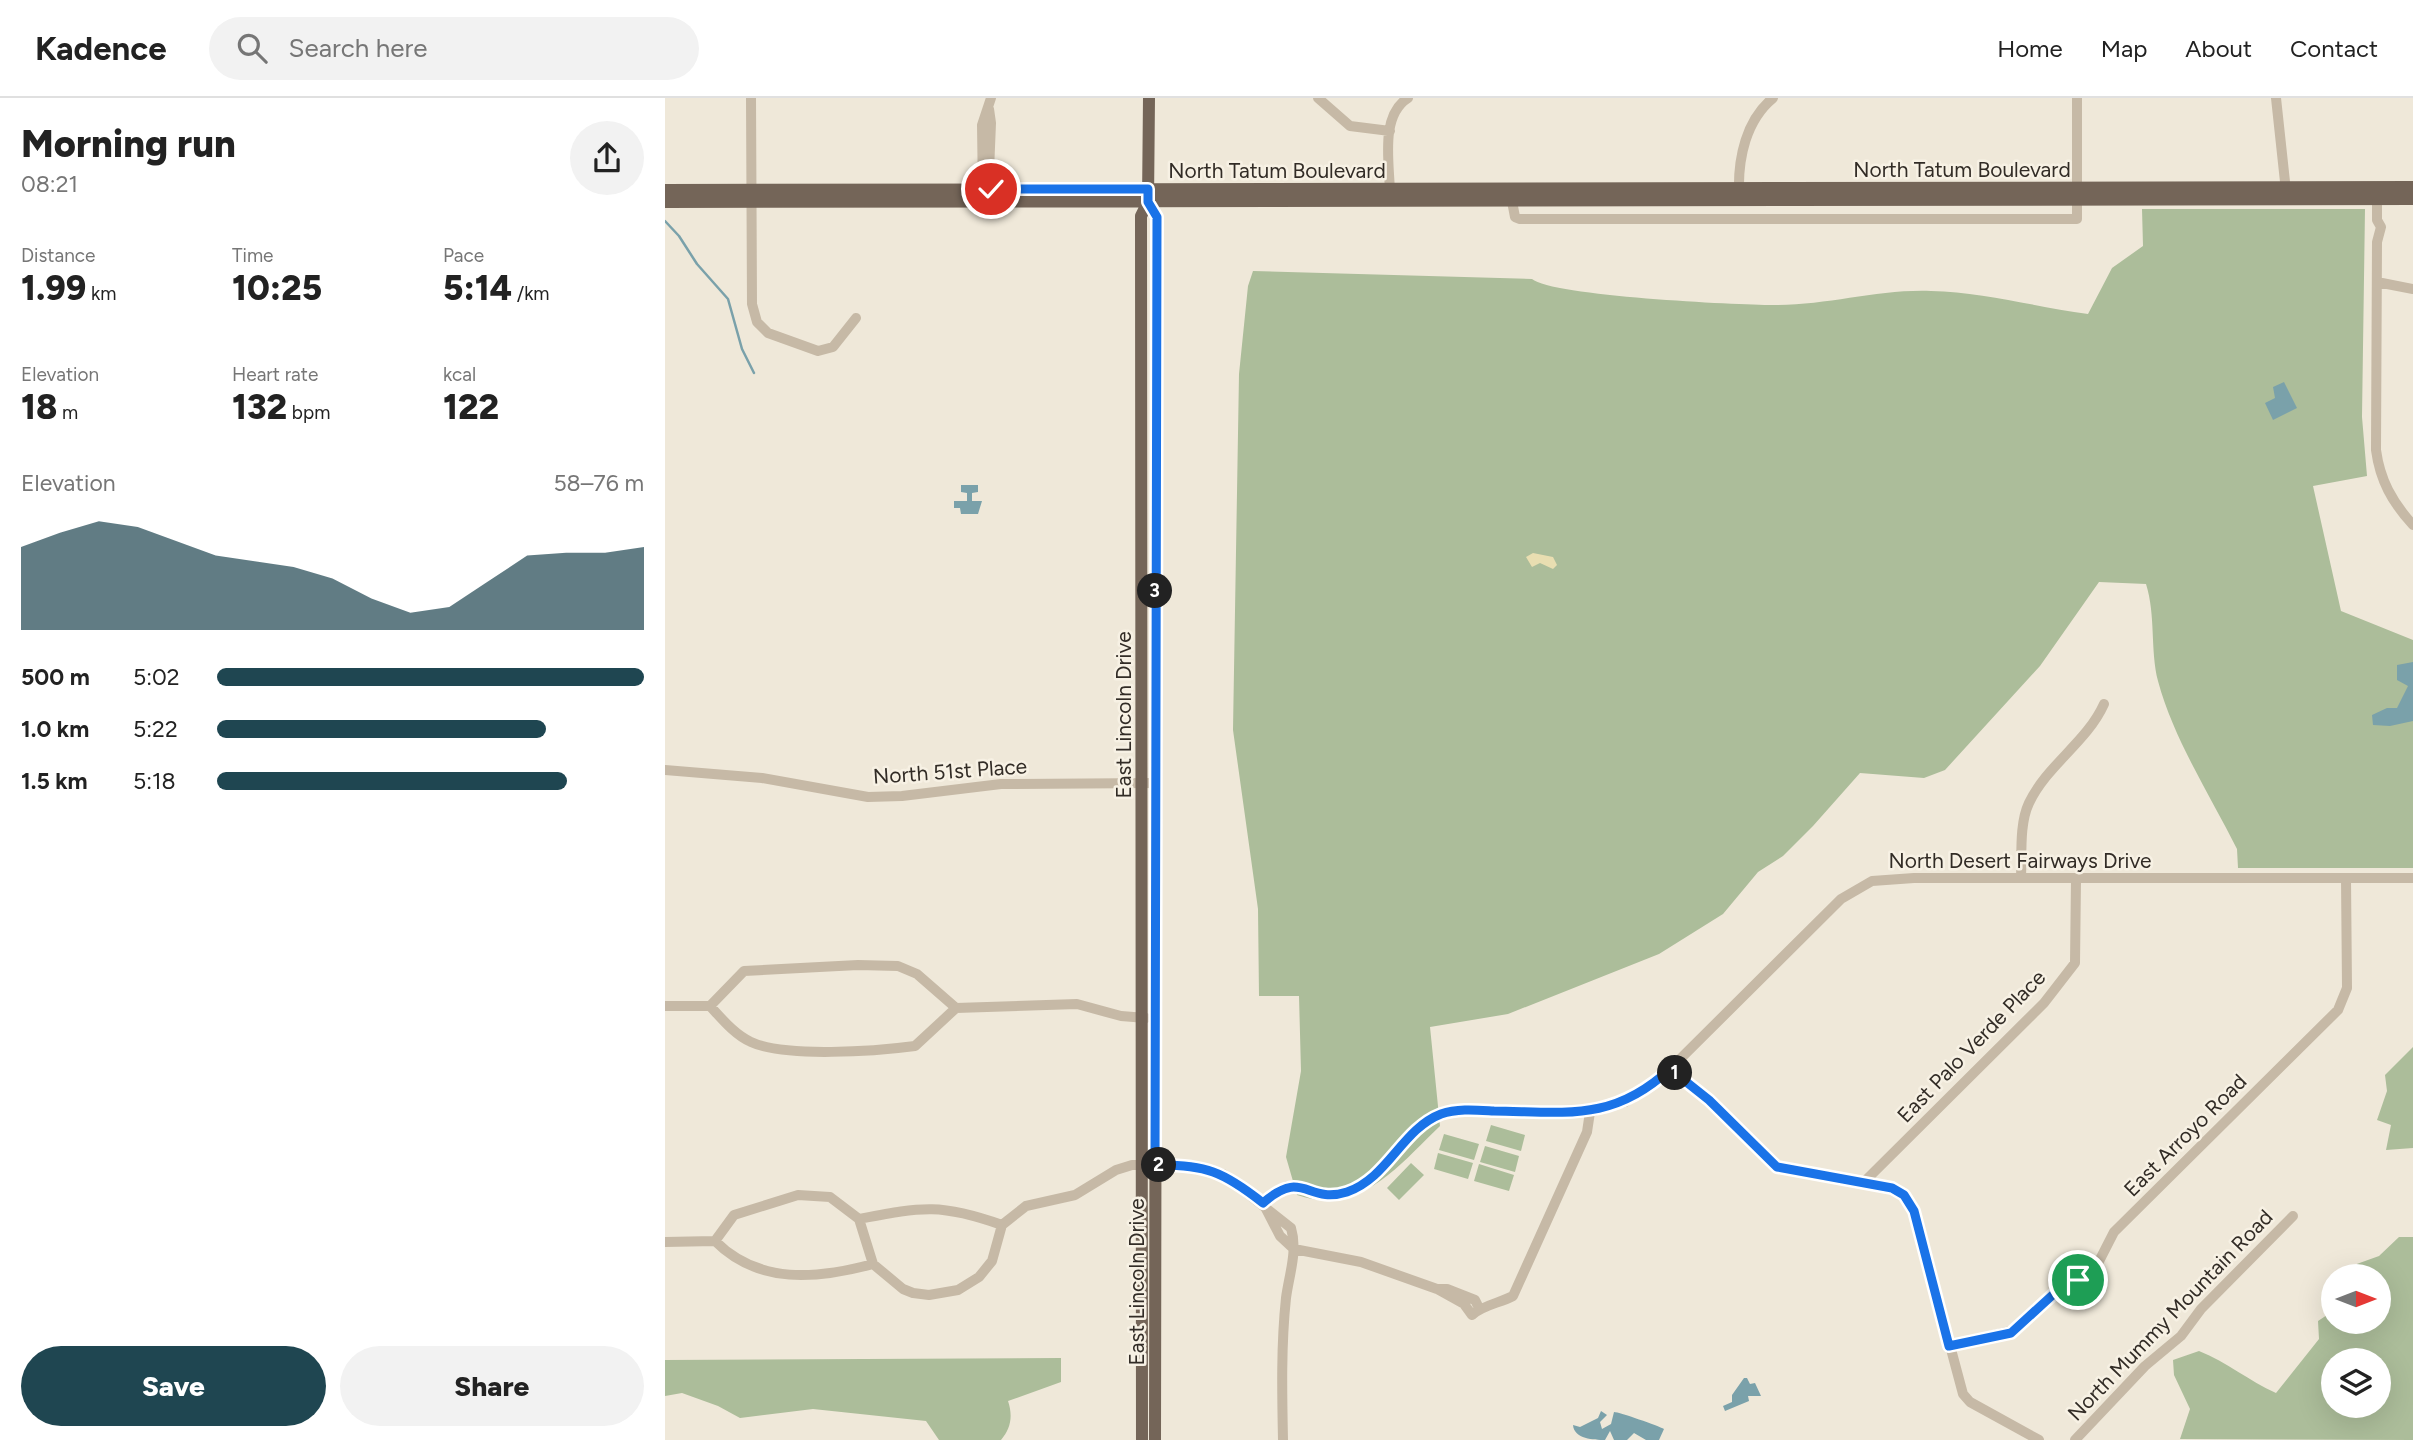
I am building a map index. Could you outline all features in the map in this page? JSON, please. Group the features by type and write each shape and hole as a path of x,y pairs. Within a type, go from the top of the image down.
{"main road":[{"name":"East Lincoln Drive","path":"1149,98 1148,196 1157,217 1149,783 1149,1319 1155,1440"},
{"name":"North Tatum Boulevard","path":"665,190 752,195 1739,195 2377,193 2413,187"},
{"name":"North Tatum Boulevard","path":"2377,193 2413,199"},
{"name":"North Tatum Boulevard","path":"665,202 752,195"},
{"name":"East Lincoln Drive","path":"1142,1440 1149,1319"}],"street":[{"path":"751,98 752,304 762,328 807,347 826,351 833,347 856,318"},
{"path":"1318,98 1350,126 1390,131"},
{"path":"1390,195 1390,131 1393,113 1408,98"},
{"path":"1739,195 1748,134 1758,114 1773,98"},
{"path":"2077,98 2077,194"},
{"path":"2276,98 2286,194"},
{"path":"986,193 990,102"},
{"path":"2377,193 2377,220 2381,226 2377,242 2376,450 2379,474 2387,491 2413,525"},
{"name":"North Tatum Boulevard","path":"1511,195 1515,218 1520,219 1924,220 2077,219 2077,194"},
{"path":"2377,282 2413,289"},
{"path":"2021,878 2023,832 2029,803 2061,760 2095,724 2104,704"},
{"name":"North 51st Place","path":"665,770 762,778 868,797 902,796 1001,784 1149,783"},
{"name":"East Arroyo Road","path":"1949,1346 2011,1333 2058,1290 2093,1273 2114,1232 2338,1010 2347,988 2346,878"},
{"name":"North Desert Fairways Drive","path":"1263,1203 1287,1186 1322,1194 1341,1193 1356,1188 1383,1168 1422,1126 1445,1113 1590,1112 1637,1096 1670,1069 1840,900 1862,885 1891,879 2413,878"},
{"name":"East Palo Verde Place","path":"1863,1183 2044,1003 2075,963 2076,879"},
{"path":"710,1006 744,971 885,965 917,974 955,1008"},
{"path":"665,1006 710,1006 743,1038 769,1049 790,1051 915,1045 955,1008 1077,1004 1121,1016 1149,1018"},
{"path":"1670,1069 1709,1100 1777,1167 1897,1190 1912,1204 1958,1383 1966,1399 2039,1440"},
{"path":"715,1241 734,1214 798,1195 830,1197 859,1219 873,1265 903,1289 929,1295 958,1290 979,1276 992,1262 1002,1225 1026,1206 1075,1195 1124,1167 1187,1165 1213,1170 1235,1181 1263,1203 1280,1236 1294,1249 1361,1262 1437,1289 1447,1289 1475,1300 1476,1312 1513,1296 1587,1132 1590,1112"},
{"path":"859,1219 916,1207 960,1210 1002,1225"},
{"name":"North Mummy Mountain Road","path":"2075,1440 2145,1366 2181,1336 2201,1309 2293,1216"},
{"path":"665,1242 715,1241 731,1257 775,1275 831,1275 873,1265"},
{"path":"1283,1440 1286,1298 1294,1249"}],"green space":[{"path":"2142,209 2365,209 2362,417 2367,476 2313,486 2341,611 2413,640 2413,868 2238,868 2237,849 2183,746 2165,703 2154,657 2151,608 2146,584 2099,582 2040,666 1945,770 1924,778 1860,773 1783,856 1758,872 1723,914 1659,954 1508,1014 1430,1027 1440,1126 1393,1171 1359,1193 1340,1199 1320,1200 1297,1195 1286,1157 1301,1071 1299,996 1259,996 1258,909 1233,730 1239,374 1248,286 1253,271 1532,279 1547,285 1608,295 1753,305 1793,305 1911,291 1951,292 2088,314 2112,268 2143,246"},
{"path":"2413,1047 2413,1148 2386,1150 2391,1125 2377,1120 2387,1091 2385,1075"},
{"path":"1491,1125 1525,1135 1521,1151 1486,1141"},
{"path":"1444,1134 1479,1144 1474,1160 1439,1150"},
{"path":"1485,1146 1519,1156 1515,1172 1480,1162"},
{"path":"1438,1153 1473,1163 1468,1179 1434,1169"},
{"path":"1411,1163 1424,1175 1399,1200 1387,1188"},
{"path":"1479,1164 1514,1175 1509,1191 1474,1181"},
{"path":"2399,1237 2413,1237 2413,1440 2180,1439 2190,1409 2174,1375 2173,1360 2199,1351 2276,1393 2319,1339 2318,1321 2321,1319 2321,1334 2391,1334 2391,1264 2357,1264 2379,1256"},
{"path":"1061,1358 1061,1382 1008,1401 1010,1422 1001,1440 939,1440 926,1421 813,1409 740,1418 718,1406 682,1393 665,1396 665,1360"}],"sand":[{"path":"1533,553 1553,557 1557,565 1553,569 1540,563 1532,567 1526,557"}],"water":[{"path":"2284,382 2297,408 2273,420 2265,403 2275,398 2273,387"},
{"path":"961,485 978,485 978,492 972,493 972,501 982,501 978,514 961,514 960,508 954,508 954,501 967,501 967,493 961,492"},
{"path":"2413,662 2413,721 2390,726 2373,725 2372,715 2387,708 2397,708 2408,686 2397,680 2397,665"},
{"path":"1744,1378 1747,1378 1750,1384 1755,1383 1761,1396 1748,1396 1749,1401 1725,1411 1723,1406 1732,1402 1732,1395"},
{"path":"1601,1411 1607,1415 1600,1422 1602,1429 1611,1424 1614,1412 1664,1429 1659,1440 1646,1440 1634,1433 1627,1440 1614,1440 1610,1431 1605,1440 1596,1440 1585,1438 1574,1430 1573,1425 1580,1427 1598,1418"}],"waterway":[{"path":"665,221 679,236 697,264 728,299 742,349 754,373"}],"route":[{"path":"991,189 1148,189 1148,202 1157,217 1155,1165 1204,1167 1235,1181 1263,1203 1278,1190 1290,1186 1329,1195 1341,1193 1373,1178 1416,1131 1440,1115 1467,1111 1597,1111 1637,1096 1670,1069 1709,1100 1777,1167 1892,1188 1909,1199 1949,1346 2011,1333 2039,1311 2058,1290 2078,1280"}]}
